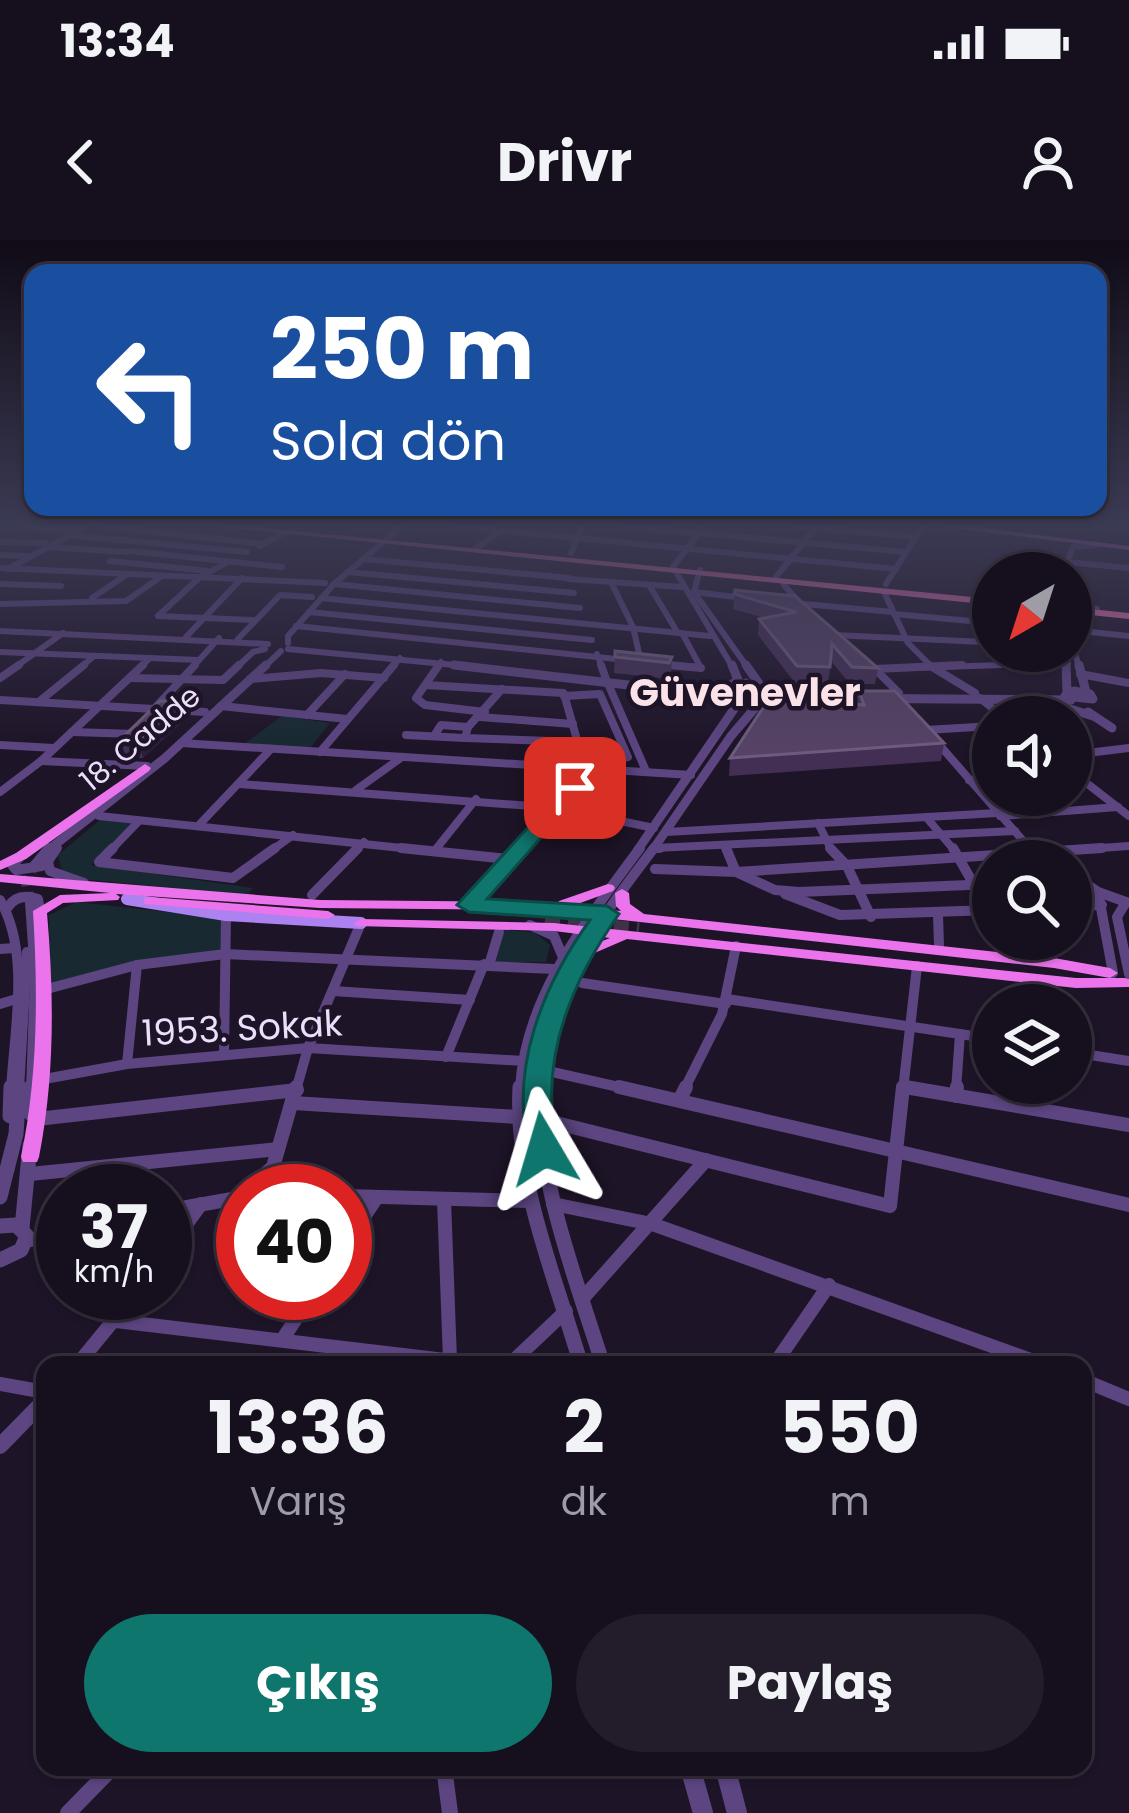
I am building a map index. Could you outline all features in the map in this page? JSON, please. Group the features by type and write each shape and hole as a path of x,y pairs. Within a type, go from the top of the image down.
{"highway":[{"path":"1092,610 1129,614"}],"main road":[{"path":"0,866 26,863 146,767"},
{"path":"0,882 288,914 546,919 586,930 642,927 1122,977"},
{"path":"30,1166 43,990 20,905 112,893 320,904 532,906 615,891 642,927"},
{"path":"112,893 226,915 361,923 546,919 598,913 736,946 1076,983 1122,977"},
{"path":"532,906 546,919"},
{"path":"569,956 642,927"}],"street":[{"path":"0,604 128,599"},
{"path":"176,599 158,616 253,620"},
{"path":"186,637 222,599"},
{"path":"238,639 275,599"},
{"name":"18. Cadde","path":"26,863 178,747 250,679 315,599"},
{"name":"18. Cadde","path":"146,767 277,647 316,599"},
{"path":"342,599 710,636"},
{"path":"490,599 580,608"},
{"path":"577,599 646,771"},
{"path":"619,599 633,627 641,662"},
{"path":"296,626 701,668 658,599"},
{"path":"689,599 736,672 738,680 728,692"},
{"path":"699,599 763,694"},
{"path":"799,599 848,646"},
{"path":"889,599 902,637 930,667 978,696"},
{"path":"779,601 972,622"},
{"path":"309,612 592,640"},
{"path":"0,631 238,639 277,647 784,695"},
{"path":"0,678 63,633"},
{"path":"1092,634 1129,636"},
{"path":"834,635 972,641"},
{"path":"106,764 219,638"},
{"path":"320,752 384,678 410,638"},
{"path":"130,678 223,680 254,652 277,647"},
{"path":"0,652 199,660"},
{"path":"41,700 94,656"},
{"path":"396,657 560,678 606,678"},
{"path":"861,657 972,783"},
{"path":"0,792 150,658"},
{"path":"441,662 416,698 425,705 555,722 574,729"},
{"path":"875,669 972,666"},
{"path":"1068,672 1069,696"},
{"path":"250,679 345,674 384,678"},
{"path":"307,715 345,674"},
{"path":"1088,696 1080,674 1129,683"},
{"path":"490,689 500,676"},
{"path":"545,692 560,678"},
{"path":"560,678 588,765"},
{"path":"26,863 12,865 19,871 35,870 48,861 178,747 588,765 628,757 600,694 426,686"},
{"path":"450,754 502,689"},
{"path":"728,692 763,694"},
{"path":"615,891 655,848 691,775 734,709 728,692"},
{"path":"578,1356 529,1202 518,1117 523,1061 554,969 569,956 763,694"},
{"path":"803,695 972,696"},
{"path":"0,700 205,712"},
{"path":"1092,702 1129,747"},
{"path":"221,706 347,719"},
{"path":"1093,716 1112,728"},
{"path":"418,752 441,725 468,727"},
{"path":"926,730 972,727"},
{"path":"406,735 563,741 574,729"},
{"path":"72,732 136,734"},
{"path":"481,755 487,739"},
{"path":"511,757 517,740"},
{"path":"541,759 547,741"},
{"path":"0,745 54,748"},
{"path":"1092,752 1129,747"},
{"path":"198,826 271,749"},
{"path":"354,791 399,754 418,752 691,775"},
{"path":"41,760 146,767"},
{"path":"469,905 558,808 588,765"},
{"path":"0,779 16,780"},
{"path":"239,784 476,799 558,808 661,830 720,831 972,815"},
{"path":"1092,788 1129,816"},
{"path":"436,849 476,799"},
{"path":"1092,809 1118,807"},
{"path":"99,816 508,859"},
{"path":"1001,816 1025,840"},
{"path":"926,817 945,834 972,880"},
{"path":"139,821 99,862 233,878 293,835"},
{"path":"818,823 824,842 847,866 871,917"},
{"path":"720,831 736,872 823,912 871,917 972,912"},
{"path":"655,848 1015,831"},
{"path":"312,895 364,842"},
{"path":"1092,848 1129,846"},
{"path":"655,869 736,872 972,858"},
{"path":"48,861 57,876 112,893"},
{"path":"775,890 972,884"},
{"path":"1092,893 1099,898 1122,977"},
{"path":"1092,900 1128,902 1117,917 1122,977"},
{"path":"16,1136 10,1130 5,1086 7,1002 20,905"},
{"path":"0,1197 16,1136 26,988 20,905"},
{"path":"0,1260 21,1250 30,1166 35,974 20,905"},
{"path":"224,1054 226,915"},
{"path":"938,915 939,945"},
{"path":"546,919 569,956"},
{"path":"274,1164 308,1048 361,923"},
{"path":"446,1057 499,932"},
{"path":"680,1099 726,1001 736,946"},
{"path":"0,949 15,948"},
{"path":"43,990 136,965 225,955 554,969"},
{"path":"569,956 538,1069 536,1118 552,1204 600,1356"},
{"path":"127,1064 136,965"},
{"path":"536,1118 890,1206 917,966"},
{"path":"582,982 972,1036"},
{"path":"333,991 470,1000"},
{"path":"956,1096 960,1034"},
{"name":"1953. Sokak","path":"39,1080 127,1064 308,1048 523,1061"},
{"path":"1092,1055 1129,1061"},
{"path":"538,1069 1129,1205"},
{"path":"903,1087 1129,1125"},
{"path":"37,1119 295,1096 518,1117"},
{"path":"0,1138 16,1136"},
{"path":"30,1166 278,1149"},
{"path":"583,1298 706,1160"},
{"path":"372,1197 529,1202"},
{"path":"372,1203 376,1197"},
{"path":"192,1206 216,1200"},
{"path":"444,1200 450,1356"},
{"path":"192,1216 201,1204"},
{"path":"552,1204 652,1224 1020,1356"},
{"path":"0,1226 36,1234"},
{"path":"780,1356 829,1286"},
{"path":"518,1356 566,1311"},
{"path":"282,1340 296,1320"},
{"path":"85,1356 116,1321 416,1356"},
{"path":"0,1384 36,1394"},
{"path":"1092,1384 1129,1399"},
{"path":"0,1446 36,1406"},
{"path":"68,1813 104,1776"},
{"path":"445,1776 450,1813"},
{"path":"693,1776 704,1813"},
{"path":"727,1776 737,1813"}],"shaded area":[{"path":"282,716 330,723 310,748 244,744"},
{"path":"101,819 132,823 91,865 253,888 247,895 82,879 62,872 58,855"},
{"path":"77,902 221,918 221,949 50,984 49,915"},
{"path":"504,930 534,932 550,945 546,962 495,962"}],"building":[{"path":"753,599 799,599 878,668 852,667 832,644 830,667 797,666 759,619 796,612"},
{"path":"615,651 672,657 669,663 615,657"},
{"path":"822,690 824,701 864,705 859,691 895,691 944,743 730,758 770,697"},
{"path":"160,701 181,702 139,740 121,739"}],"tunnel":[{"path":"30,902 26,883 34,866"},
{"path":"545,920 639,930"}],"district":[{"name":"Güvenevler","path":"745,692"}],"route":[{"path":"544,1149 536,1118 538,1069 549,1023 576,956 607,914 469,905 575,788"}]}
